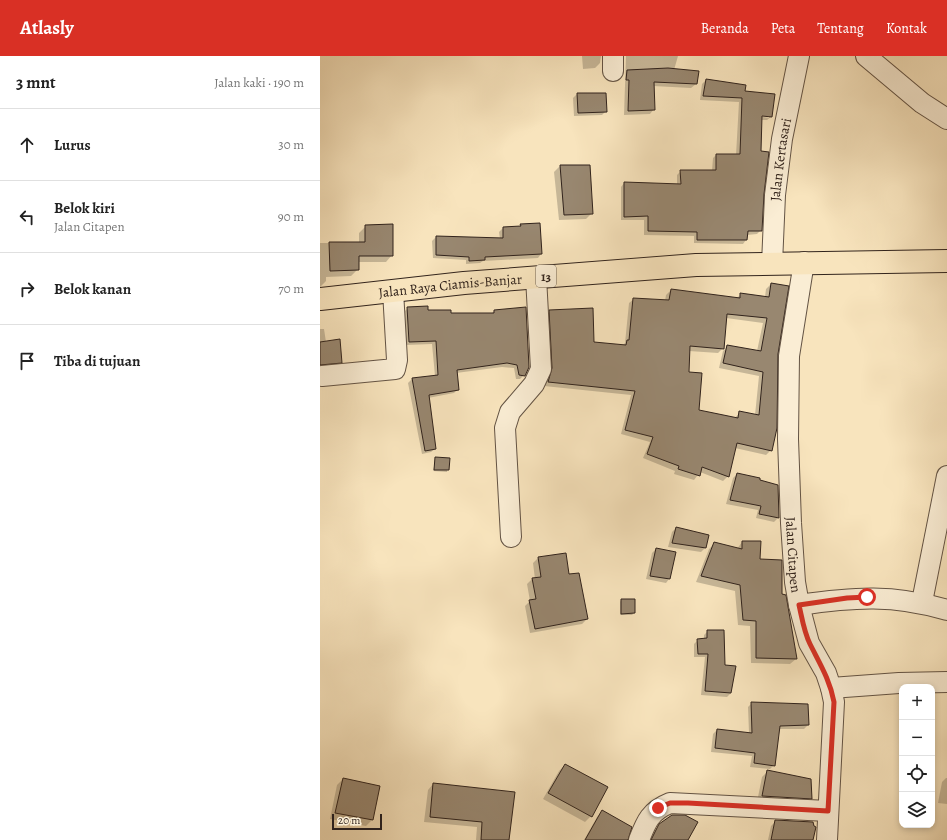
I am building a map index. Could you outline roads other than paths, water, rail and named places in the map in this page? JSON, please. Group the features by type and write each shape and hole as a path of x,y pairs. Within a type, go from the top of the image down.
{"highway":[{"name":"13","path":"772,264 804,262 947,261"},
{"name":"Jalan Raya Ciamis-Banjar","path":"320,299 393,290 536,277 696,265 772,264"}],"street":[{"name":"Jalan Kertasari","path":"772,264 775,195 782,140 799,56"},
{"path":"866,56 922,103 947,119"},
{"name":"Jalan Citapen","path":"804,262 792,337 789,378 791,523 795,582 799,605 810,643 832,688 834,710 827,840"},
{"path":"511,537 505,428 510,412 534,384 540,369 536,277"},
{"path":"322,376 395,369 397,360 393,290"},
{"path":"922,602 947,476"},
{"path":"799,605 847,598 867,597 922,602 947,610"},
{"path":"832,688 899,683 947,682"},
{"path":"639,840 646,821 658,808 670,803 828,811"}]}
